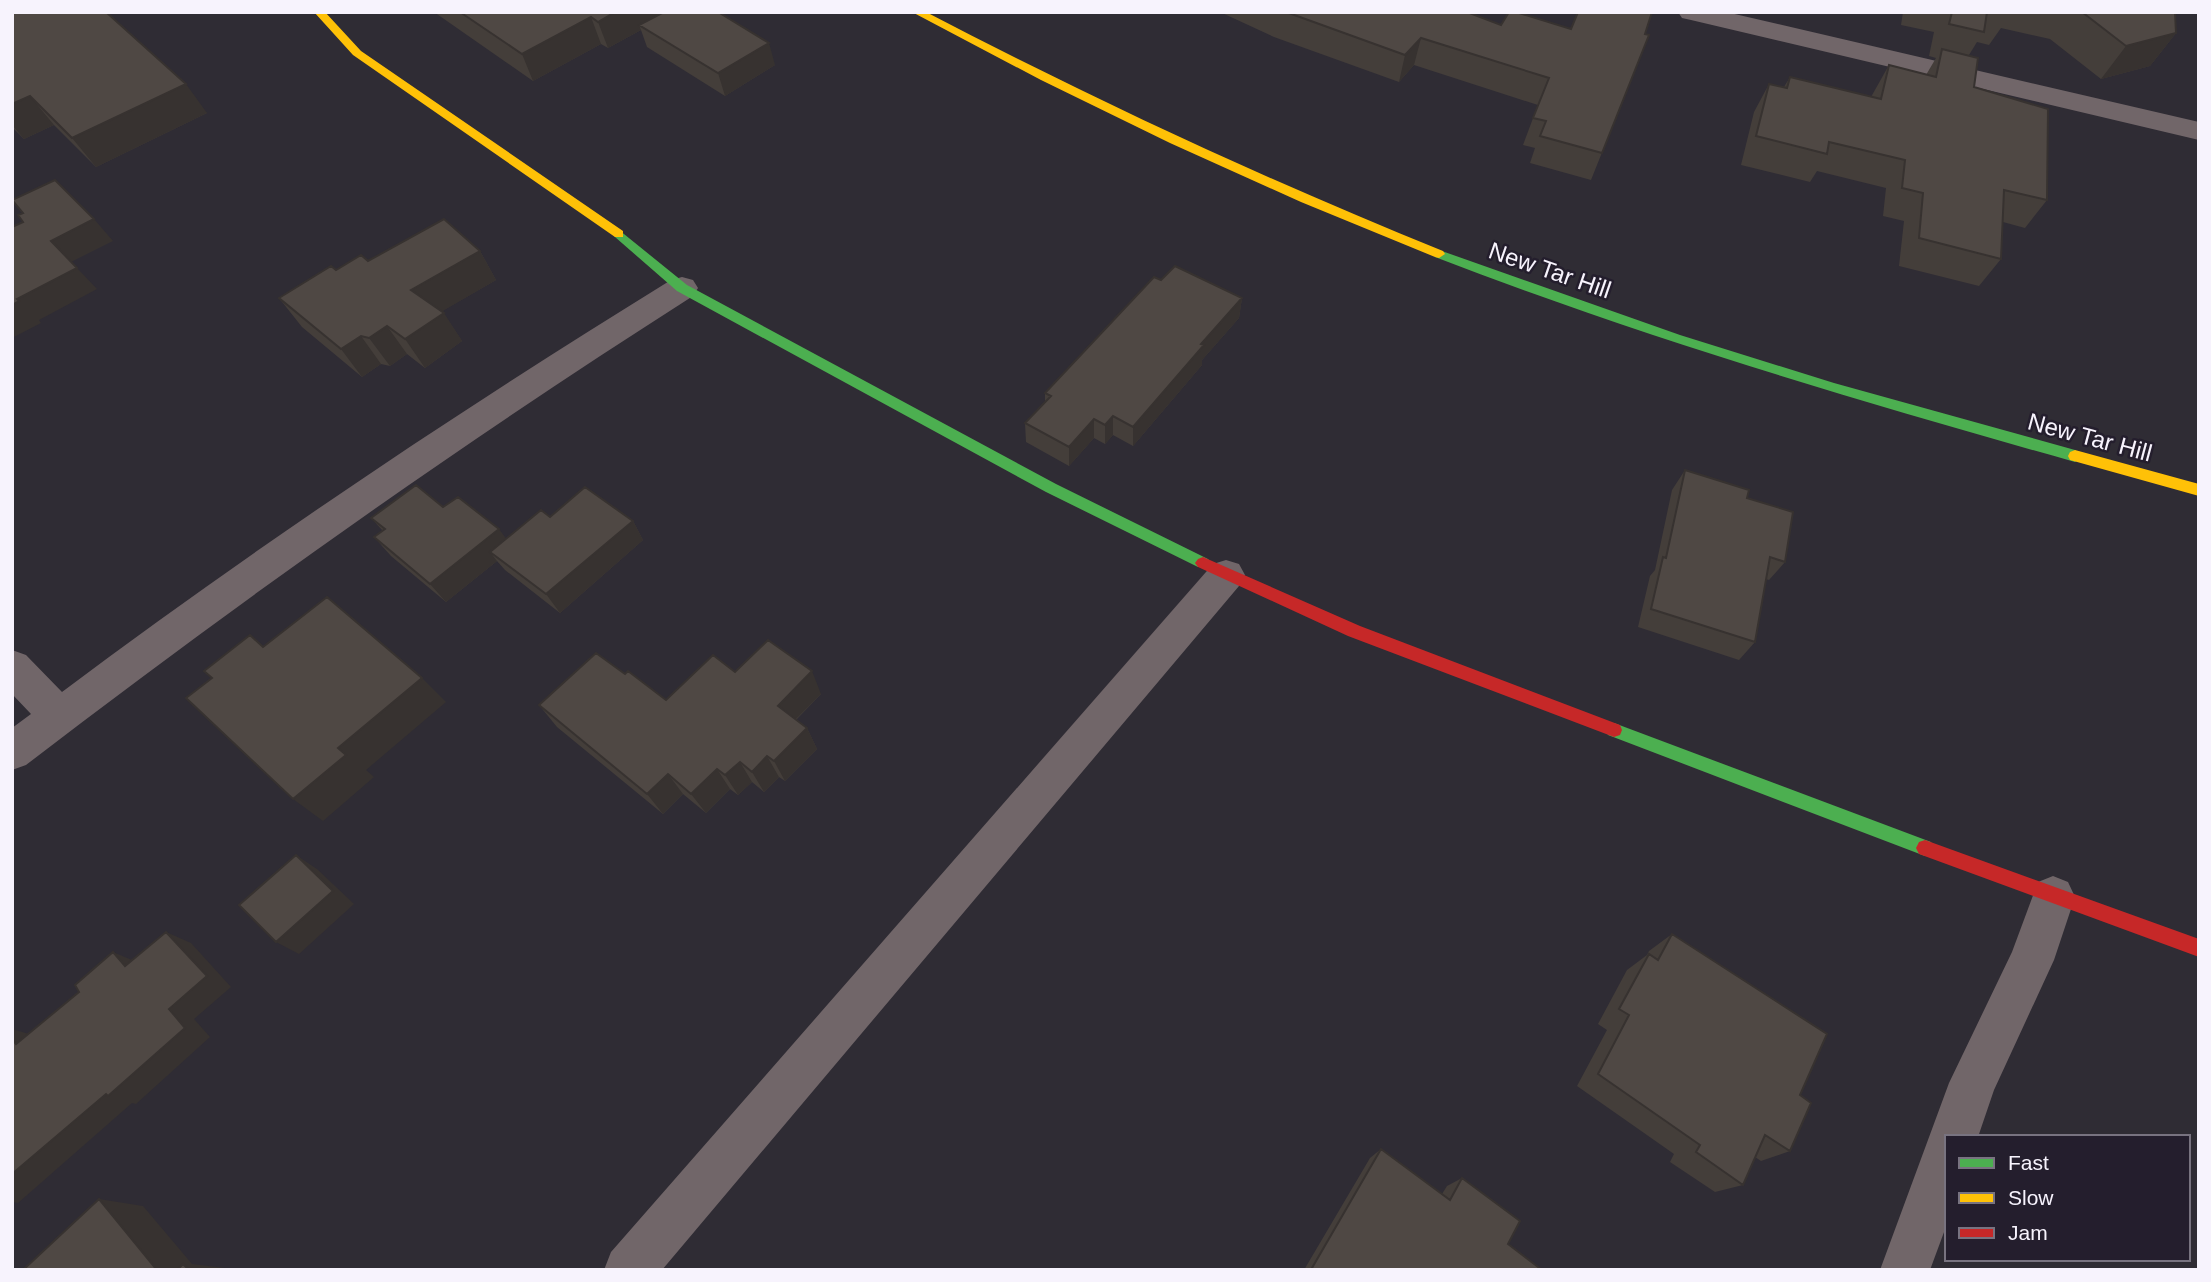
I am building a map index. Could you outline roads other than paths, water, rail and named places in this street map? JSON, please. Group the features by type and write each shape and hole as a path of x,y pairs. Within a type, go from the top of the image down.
{"street":[{"path":"319,12 358,52 617,232 682,288 1051,488 1226,575 1354,631 2053,897 2199,948"},
{"name":"New Tar Hill","path":"917,12 987,50 1188,146 1308,201 1462,264 1727,356 1973,429 2199,490"},
{"path":"1691,12 2199,131"},
{"path":"12,752 392,475 544,373 682,288"},
{"path":"629,1270 1226,575"},
{"path":"12,667 59,716"},
{"path":"1955,1135 1973,1083 2032,960 2053,897"},
{"path":"1905,1270 1945,1161"}]}
